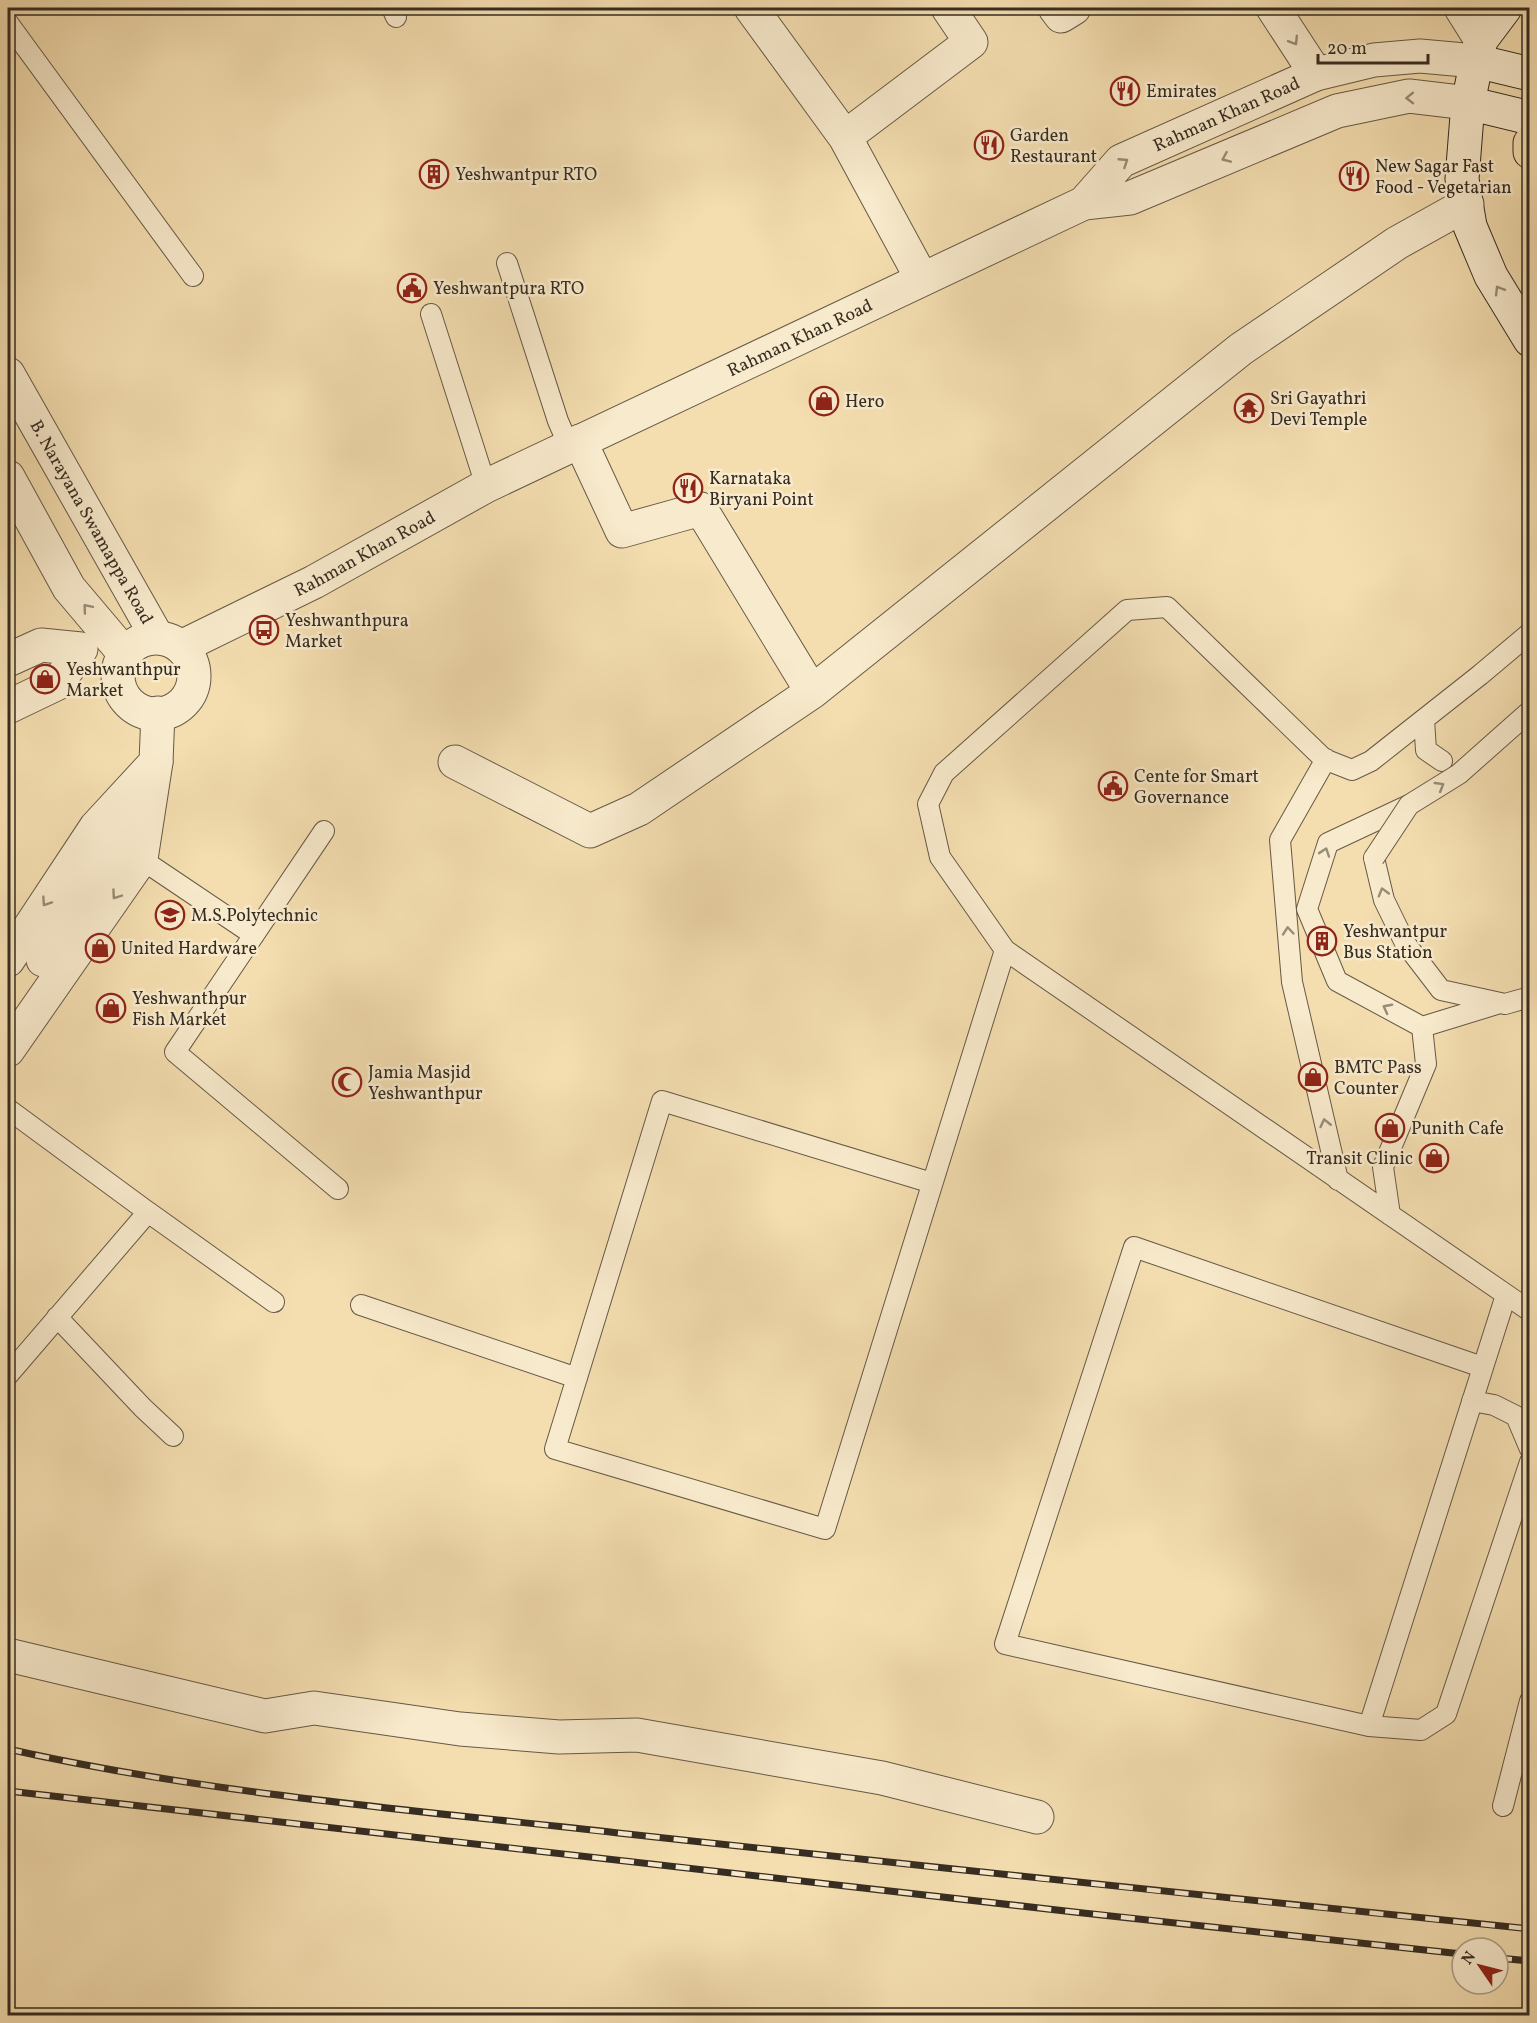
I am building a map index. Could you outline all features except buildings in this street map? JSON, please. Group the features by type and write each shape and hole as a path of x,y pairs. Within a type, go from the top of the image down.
{"highway":[{"path":"1530,143 1530,152"}],"street":[{"path":"751,8 845,137 922,279"},
{"path":"845,137 971,42 948,8"},
{"path":"1055,8 1061,16 1074,8"},
{"path":"1273,8 1316,74"},
{"path":"1461,8 1478,51"},
{"path":"1505,8 1478,51 1468,103 1462,179 1470,226 1491,276 1530,340"},
{"name":"Rahman Khan Road","path":"122,659 132,645 144,639 169,642 314,582 486,486 1084,203 1121,161 1316,74 1374,60 1478,51 1530,74"},
{"path":"1084,203 1131,198 1337,111 1408,96 1468,103 1530,118"},
{"path":"455,762 590,831 639,809 812,692 1241,349 1397,243 1467,204"},
{"name":"B. Narayana Swamappa Road","path":"8,374 169,642"},
{"path":"574,443 622,531 701,509 812,692"},
{"path":"8,477 69,588 122,659"},
{"path":"122,659 117,676 124,698 132,707 143,712 168,712 179,706 189,695 194,683 194,670 190,657 169,642"},
{"path":"8,660 41,645 81,649 122,659"},
{"path":"8,685 81,649"},
{"path":"8,707 58,683 81,649"},
{"path":"8,1050 141,859 156,762 158,713"},
{"path":"8,960 96,827 156,762"},
{"path":"8,1013 122,840 156,762"},
{"path":"12,1663 265,1716 314,1708 460,1729 559,1737 637,1735 882,1778 1037,1817"}],"lane":[{"path":"8,23 193,276"},
{"path":"507,263 558,421 574,443"},
{"path":"431,314 486,486"},
{"path":"1530,633 1371,761 1352,770 1326,759 1167,607 1127,610 944,773 928,804 940,857 1005,950 1530,1311"},
{"path":"1500,1003 1422,1027 1336,981 1307,909 1328,843 1409,805 1459,774 1530,711"},
{"path":"1424,720 1426,750 1442,761"},
{"path":"1326,759 1280,840 1292,982 1338,1180"},
{"path":"1409,805 1374,858 1384,900 1405,943 1441,990 1505,1004 1530,997"},
{"path":"324,831 175,1052 338,1189"},
{"path":"141,859 254,935"},
{"path":"932,1183 662,1101 555,1449 825,1529 1005,950"},
{"path":"1390,1215 1383,1167 1426,1064 1422,1027"},
{"path":"8,1109 274,1302"},
{"path":"8,1375 148,1212"},
{"path":"1482,1367 1134,1247 1005,1644 1369,1726 1421,1730 1446,1714 1530,1462"},
{"path":"1369,1726 1506,1295"},
{"path":"361,1305 577,1378"},
{"path":"57,1317 143,1408 173,1436"},
{"path":"1472,1401 1494,1405 1516,1416 1530,1449"},
{"path":"1503,1806 1530,1701"}],"railway":[{"path":"8,1749 159,1778 388,1808 1530,1929"},
{"path":"8,1791 1450,1953"},
{"path":"1510,1959 1530,1961"}],"place":[{"name":"Emirates","path":"1125,91"},
{"name":"Garden Restaurant","path":"989,145"},
{"name":"Yeshwantpur RTO","path":"434,174"},
{"name":"New Sagar Fast Food - Vegetarian","path":"1354,176"},
{"name":"Yeshwantpura RTO","path":"412,288"},
{"name":"Hero","path":"824,401"},
{"name":"Sri Gayathri Devi Temple","path":"1249,408"},
{"name":"Karnataka Biryani Point","path":"688,488"},
{"name":"Yeshwanthpura Market","path":"264,630"},
{"name":"Yeshwanthpur Market","path":"45,679"},
{"name":"Cente for Smart Governance","path":"1113,786"},
{"name":"M.S.Polytechnic","path":"170,915"},
{"name":"Yeshwantpur Bus Station","path":"1322,941"},
{"name":"United Hardware","path":"100,948"},
{"name":"Yeshwanthpur Fish Market","path":"111,1008"},
{"name":"BMTC Pass Counter","path":"1313,1077"},
{"name":"Jamia Masjid Yeshwanthpur","path":"347,1082"},
{"name":"Punith Cafe","path":"1390,1128"},
{"name":"Transit Clinic","path":"1434,1158"}]}
